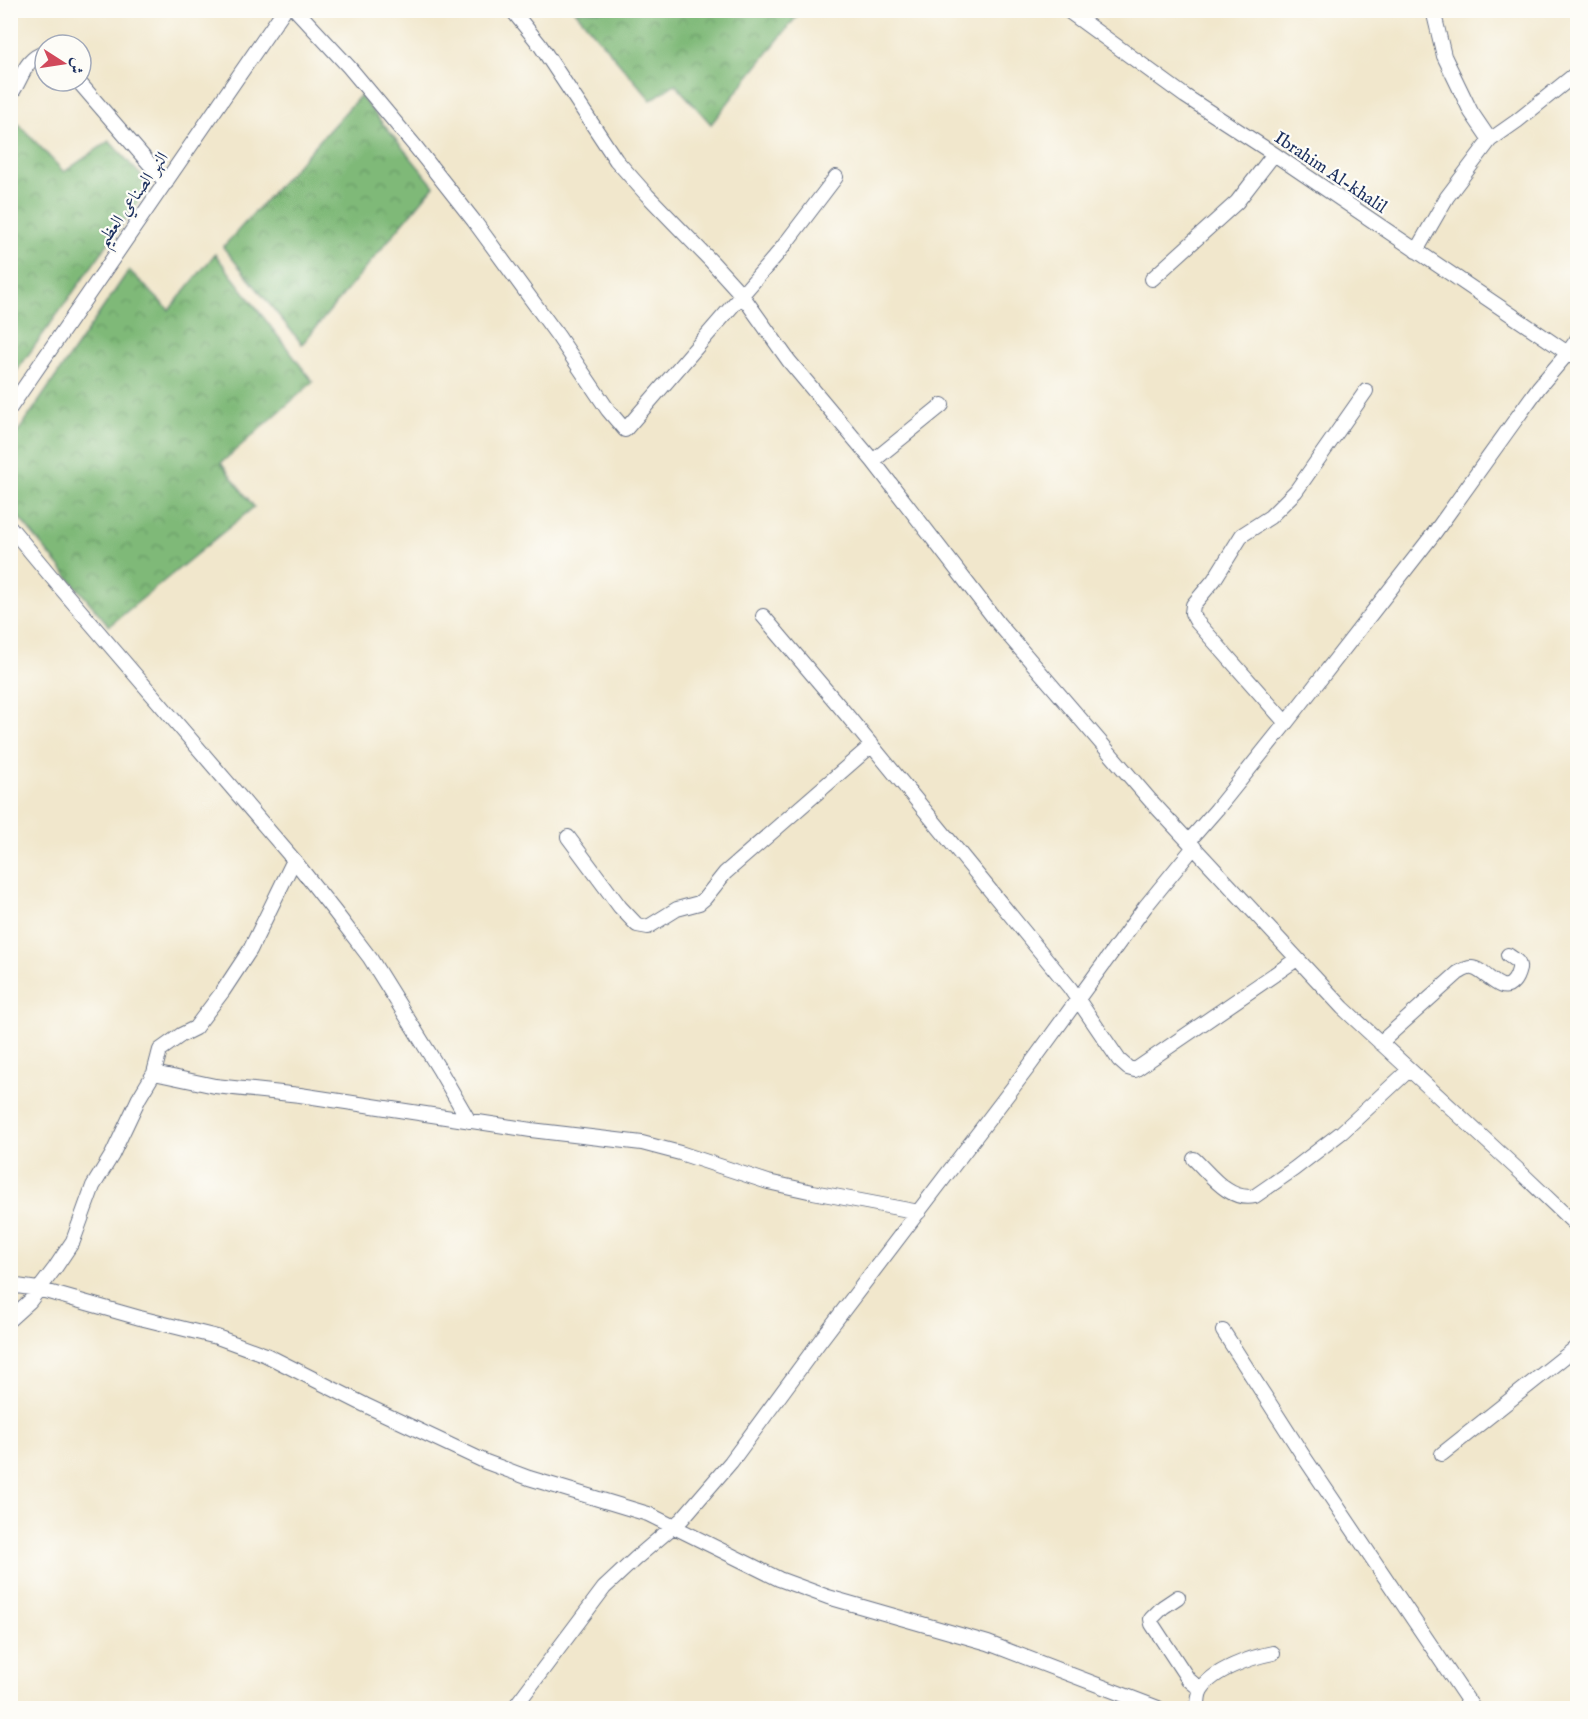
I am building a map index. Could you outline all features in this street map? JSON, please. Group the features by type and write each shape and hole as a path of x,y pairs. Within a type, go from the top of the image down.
{"street":[{"name":"النهر الصناعي العظيم","path":"10,408 284,10"},
{"path":"296,10 349,67 430,165 493,247 558,336 608,410 625,430 779,252 836,177"},
{"path":"513,10 540,45 616,160 742,295 789,362 873,461 998,622 1144,792 1343,1008 1578,1227"},
{"name":"Ibrahim Al-khalil","path":"1067,10 1185,96 1572,357"},
{"path":"1433,10 1444,56 1471,112 1490,140"},
{"path":"10,95 27,65 33,60"},
{"path":"1416,251 1447,197 1490,140 1578,72"},
{"path":"88,93 166,183"},
{"path":"1152,279 1237,202 1274,154"},
{"path":"514,1708 604,1588 674,1526 731,1462 1078,999 1217,809 1435,532 1539,387 1572,357 1578,338"},
{"path":"1286,723 1197,622 1192,613 1193,605 1214,580 1242,535 1269,517 1296,491 1366,391"},
{"path":"873,461 942,405"},
{"path":"10,527 294,860 369,958 469,1121"},
{"path":"763,616 1078,999 1119,1060 1128,1068 1135,1070 1297,959"},
{"path":"568,837 620,907 638,925 648,927 677,909 699,903 724,873 872,746"},
{"path":"10,1319 30,1301 73,1241 93,1186 112,1155 139,1098 154,1073 160,1050 195,1028 223,991 250,950 294,860"},
{"path":"1380,1043 1450,979 1466,969 1474,968 1494,982 1509,986 1514,981 1519,968 1518,962 1508,955"},
{"path":"1194,1159 1223,1188 1234,1195 1255,1196 1342,1132 1409,1070"},
{"path":"154,1073 215,1086 300,1095 469,1121 642,1143 768,1182 919,1212"},
{"path":"10,1285 38,1289 244,1346 365,1406 497,1467 529,1479 643,1512 771,1575 828,1597 988,1643 1158,1708"},
{"path":"1223,1331 1473,1708"},
{"path":"1442,1454 1578,1346"},
{"path":"1178,1597 1154,1614 1151,1619 1152,1624 1188,1679 1195,1685 1203,1687"},
{"path":"1198,1708 1203,1687 1227,1668 1259,1655 1273,1653"}],"green space":[{"path":"575,11 801,11 711,124 675,84 651,100"},
{"path":"360,96 434,186 302,344 223,247"},
{"path":"11,116 64,172 109,141 150,185 11,379"},
{"path":"215,254 313,382 221,463 254,507 109,626 11,508 11,442 129,270 169,310"}]}
